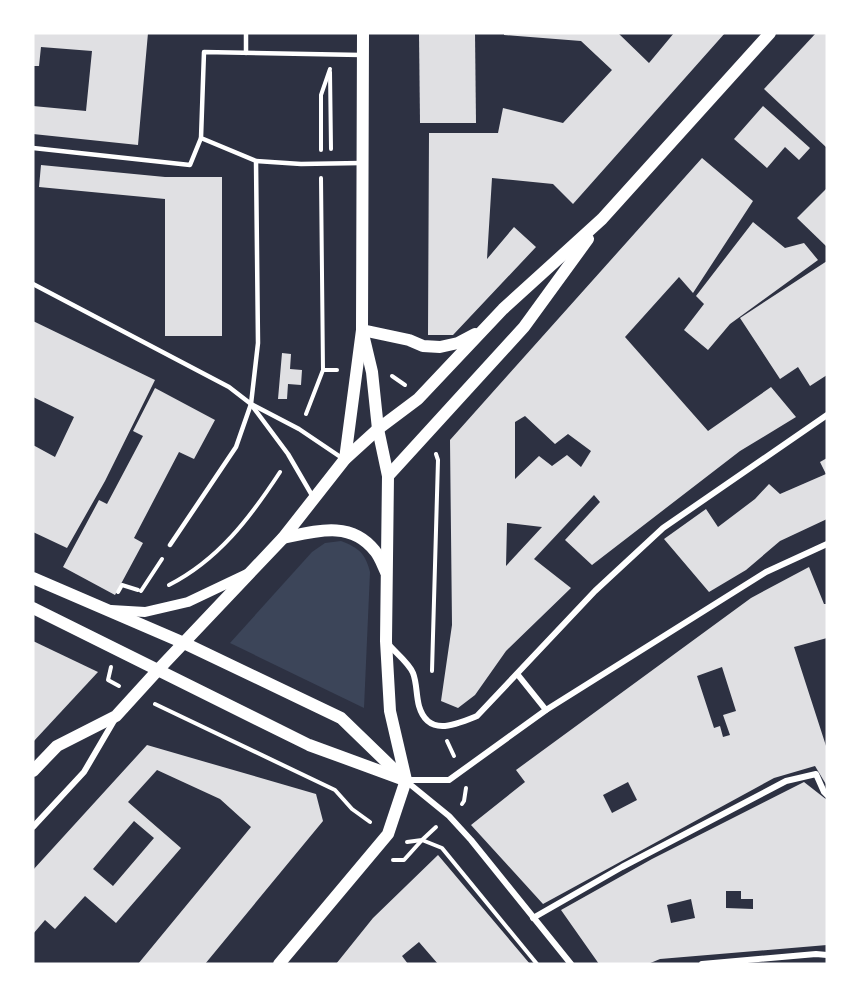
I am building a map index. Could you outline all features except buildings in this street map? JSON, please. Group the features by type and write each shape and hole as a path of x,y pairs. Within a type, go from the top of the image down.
{"main road":[{"path":"345,459 362,330 363,33"},
{"path":"33,771 57,746 116,716 283,538 345,459 378,429 418,399 503,309 602,219 770,33"},
{"path":"388,476 524,327 602,219"},
{"path":"362,330 409,340 423,346 440,347 458,343 484,329"},
{"path":"279,964 388,834 406,780 390,711 386,641 388,476 378,429 372,372 362,330"},
{"path":"283,538 317,531 347,531 362,539 376,552 388,576"},
{"path":"33,578 183,643 341,718 406,780"},
{"path":"33,608 309,745 406,780"}],"street":[{"path":"386,641 413,672 419,706 425,720 440,727 457,724 477,716 595,591 663,528 827,415"},
{"path":"406,780 449,780 546,710 766,572 827,544"},
{"path":"110,610 145,612 188,602 253,571"},
{"path":"518,675 546,710"},
{"path":"33,827 84,772 116,716"},
{"path":"533,918 622,867 786,781 816,774 827,795"},
{"path":"406,780 449,816 471,840 571,964"},
{"path":"702,964 827,955"}],"lane":[{"path":"246,33 246,53"},
{"path":"33,148 190,165 201,138 204,52 363,55"},
{"path":"201,138 256,161 363,163"},
{"path":"170,545 237,447 251,404 258,343 256,161"},
{"path":"33,284 230,387 251,404 299,429 345,459"},
{"path":"251,404 288,454 314,499"}],"path":[{"path":"326,54 329,71 332,164"},
{"path":"306,414 323,370 321,95 335,54"},
{"path":"432,673 438,460 434,445"},
{"path":"161,589 187,576 223,546 254,512 279,473"},
{"path":"141,591 170,545"},
{"path":"122,585 141,591 151,590"},
{"path":"154,704 335,790 352,808"},
{"path":"422,840 442,848 537,964"}],"shaded area":[{"path":"341,541 360,552 370,572 364,708 230,643 312,552 325,543"}]}
